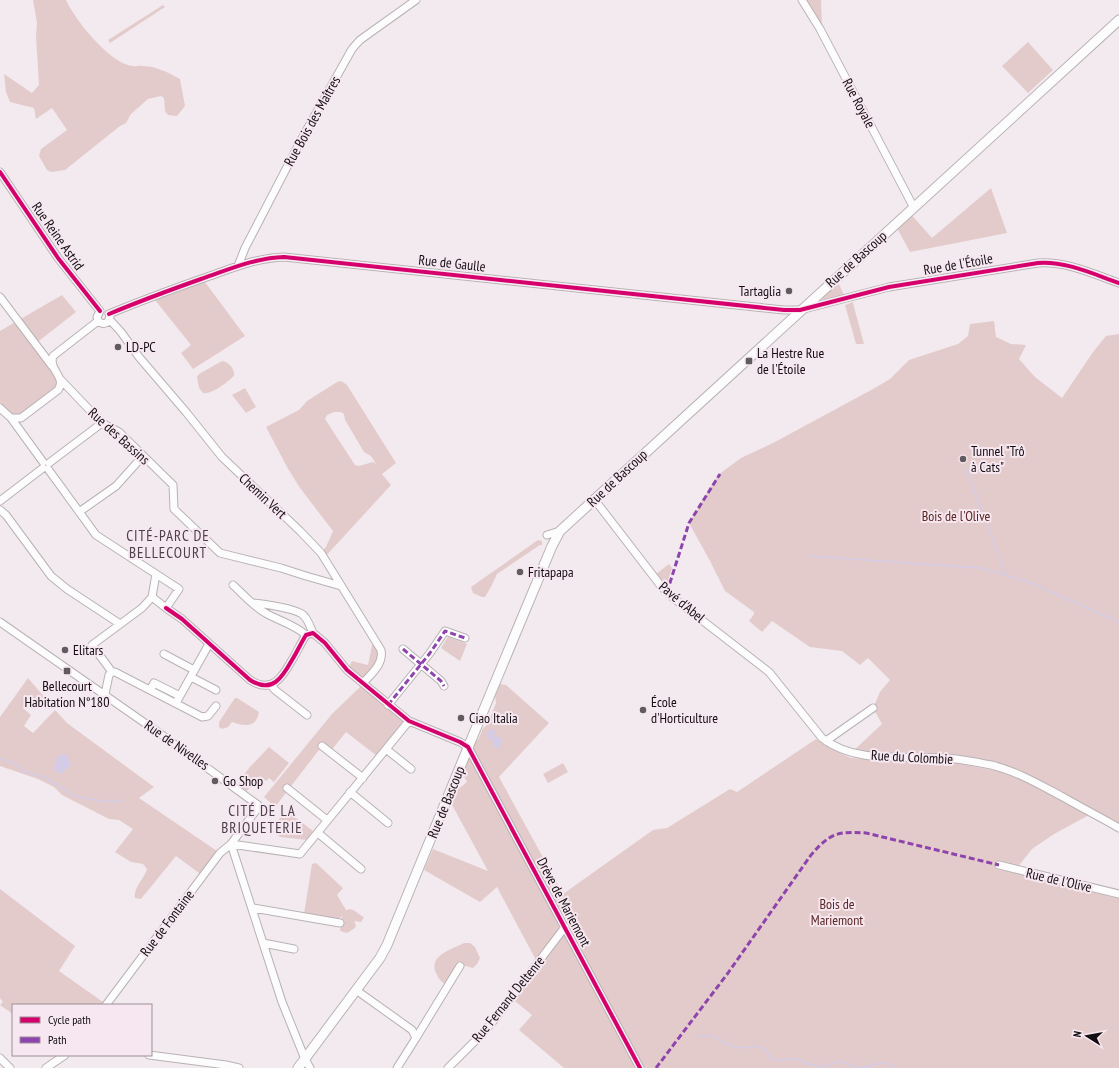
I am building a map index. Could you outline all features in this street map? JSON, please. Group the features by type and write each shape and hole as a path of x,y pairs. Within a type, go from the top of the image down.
{"main road":[{"name":"Rue de Bascoup","path":"298,1068 380,958 387,945 468,747 552,546 560,531 1119,20"}],"street":[{"name":"Rue Bois des Maîtres","path":"238,266 244,248 300,142 352,49 360,40 416,0"},
{"name":"Rue Royale","path":"802,0 820,29 914,208"},
{"name":"Rue Reine Astrid","path":"0,172 53,252 100,311"},
{"name":"Rue de Gaulle","path":"109,317 145,299 238,266 270,257 301,258 746,307 800,310"},
{"name":"Rue de l'Étoile","path":"800,310 889,287 1038,263 1065,265 1119,283"},
{"path":"0,297 61,380 58,390 21,418 11,418"},
{"path":"105,310 109,317 105,324 98,321 97,317 100,311 105,310"},
{"name":"Chemin Vert","path":"109,317 139,357 222,457 306,536 324,558 380,648 380,663 363,683"},
{"path":"53,368 52,360 55,353 98,321"},
{"name":"Rue des Bassins","path":"61,380 102,423 119,432 173,485 174,510 220,553 342,586"},
{"path":"0,408 11,418 96,535 179,589 166,608"},
{"path":"0,500 102,423"},
{"path":"79,512 116,486 143,456"},
{"name":"Pavé d'Abel","path":"594,499 664,589 769,672"},
{"path":"0,510 6,515 51,576 67,589 120,624"},
{"path":"547,535 560,531"},
{"path":"156,574 152,597 142,608 92,645 112,672 118,673 205,717 210,715 216,706"},
{"path":"233,585 267,614 309,634 324,643 348,670 409,721 460,742 468,747"},
{"path":"152,597 182,619 250,680 261,685 271,685 282,677 309,634 308,621 302,614 294,611 266,604 253,603"},
{"name":"Rue de Nivelles","path":"0,622 105,694 219,775 258,805 257,809 231,844"},
{"path":"388,705 430,653 445,631 465,638"},
{"path":"176,703 209,644"},
{"path":"403,649 441,681 444,686"},
{"path":"164,654 216,690"},
{"path":"105,694 112,672"},
{"name":"Rue du Colombie","path":"769,672 822,738 839,748 851,753 874,756 947,758 993,766 1037,783 1119,828"},
{"path":"150,690 154,683 180,696"},
{"path":"271,685 275,690 307,715"},
{"path":"826,741 873,708"},
{"path":"310,1068 282,1002 253,908 231,844 300,854 409,721"},
{"path":"322,746 363,778"},
{"name":"Drève de Mariemont","path":"468,747 640,1068"},
{"path":"386,749 412,769"},
{"path":"287,788 327,820"},
{"path":"350,792 388,823"},
{"path":"318,833 361,869"},
{"name":"Rue de Fontaine","path":"107,1004 220,853 231,844"},
{"name":"Rue de l'Olive","path":"999,865 1119,894"},
{"path":"253,908 340,924"},
{"name":"Rue Fernand Deltenre","path":"448,1068 481,1035 565,927"},
{"path":"263,943 294,949"},
{"path":"397,1068 460,966"},
{"path":"356,990 412,1030 416,1038"},
{"path":"152,1055 239,1068"},
{"path":"46,1068 64,1056"},
{"path":"0,1058 10,1068"}],"green space":[{"path":"33,0 66,0 77,18 94,40 114,58 133,66 157,68 180,79 185,106 177,116 168,115 165,111 164,98 161,96 148,99 131,114 126,123 120,126 65,170 51,172 47,170 39,156 41,149 67,130 52,108 36,119 34,108 10,102 6,92 4,74 32,93 39,85 36,36 37,23"},
{"path":"802,0 821,0 822,26 820,29"},
{"path":"163,5 165,7 110,43 108,40"},
{"path":"1028,42 1053,70 1028,93 1002,66"},
{"path":"991,188 1007,233 910,252 897,228 909,212 932,238"},
{"path":"205,282 245,336 193,369 181,353 191,345 155,300"},
{"path":"838,282 844,295 823,300 822,297"},
{"path":"62,295 76,312 35,344 53,368 61,384 20,416 11,415 0,403 0,331"},
{"path":"853,302 864,344 856,344 845,305"},
{"name":"Bois de l'Olive","path":"994,321 996,337 1011,344 1026,345 1019,359 1035,377 1062,398 1093,352 1106,336 1119,334 1119,827 1036,778 1002,767 930,753 867,753 853,751 882,724 873,708 880,692 890,680 868,658 860,665 842,651 810,647 772,621 762,632 749,621 754,612 725,591 689,523 718,475 741,458 773,443 873,389 890,379 909,360 958,344 968,336 970,324"},
{"path":"222,361 231,366 234,371 234,376 215,390 203,393 199,388 197,377 199,374"},
{"path":"341,381 347,385 396,463 382,474 391,485 324,558 321,553 326,547 333,531 300,488 266,427 299,410 307,401","holes":["334,412 341,412 344,414 345,420 364,452 371,456 376,464 373,462 359,466 355,465 325,419 327,415"]},
{"path":"245,388 256,407 246,413 232,395"},
{"path":"538,540 542,541 542,545 497,574 485,597 473,593 471,587"},
{"path":"669,564 672,568 666,587 656,574"},
{"path":"449,637 467,644 460,661 441,648"},
{"path":"373,641 378,653 378,661 364,678 362,678 349,667 352,661 368,665"},
{"path":"28,678 45,698 33,709 26,704 23,708 31,715 24,726 33,733 55,710 67,723 154,787 139,798 220,853 203,876 176,856 141,899 135,898 137,887 147,869 143,864 131,862 115,852 133,829 119,820 109,819 62,795 54,787 38,779 0,766 0,717"},
{"name":"Bois de Mariemont","path":"500,684 506,685 549,723 499,777 563,894 653,830 667,828 730,789 737,792 816,739 833,750 851,758 879,760 929,760 957,763 1001,772 1024,781 1089,815 1054,834 1032,849 1017,868 1119,893 1119,1068 644,1068 567,924 640,1068 564,1068 519,1030 532,1015 511,998 537,962 497,887 480,902 424,870 433,849 488,871 451,803 456,791 467,782 460,768 472,738 478,740 483,728 487,725 496,703 495,696"},
{"path":"361,686 400,718 403,722 402,724 377,756 346,732 330,752 322,746 275,807 264,797 332,714"},
{"path":"235,698 259,712 257,717 252,724 241,725 232,722 228,727 222,729 219,727 219,722"},
{"path":"269,747 289,763 274,782 269,778 266,781 260,776 247,791 237,785 249,768"},
{"path":"563,763 568,772 548,783 543,774"},
{"path":"287,813 292,815 313,831 307,840 280,837 278,835 278,821 283,814"},
{"path":"316,863 343,888 337,895 346,910 351,909 364,917 361,922 354,921 356,925 355,928 347,933 340,931 342,916 337,920 304,914 312,864"},
{"path":"0,889 75,946 59,971 103,1002 102,1004 12,1004 12,1013 0,1005 3,1002 0,998"},
{"path":"464,943 470,943 475,947 480,958 473,968 460,966 446,985 437,975 434,967 435,962 438,957 448,950"}],"shaded area":[{"path":"492,729 495,730 494,737 496,738 499,736 502,739 499,748 494,747 493,741 488,737 488,732"},
{"path":"63,754 67,755 71,765 61,774 54,769 57,758"}],"waterway":[{"path":"965,466 1006,575"},
{"path":"808,556 981,568 1029,582 1119,622"},
{"path":"0,759 16,764 22,771 44,777 75,796 101,801 115,802 123,800"},
{"path":"696,1035 713,1036 728,1045 744,1048 753,1046 759,1047 765,1049 770,1057 775,1060 799,1059 805,1063 821,1067 838,1061 859,1068"},
{"path":"860,1068 883,1063 887,1063 895,1068"}],"marked path":[{"path":"667,592 689,523 720,474"},
{"path":"388,705 430,653 445,631 465,638"},
{"path":"403,649 441,681 444,686"},
{"path":"656,1068 728,973 811,855 829,838 848,832 866,833 999,865"}],"cycle path":[{"path":"0,172 58,258 100,311"},
{"path":"109,314 166,291 241,265 284,257 784,310 800,310 889,287 1038,263 1069,266 1119,283"},
{"path":"166,608 182,619 250,680 258,684 270,685 276,682 288,667 306,635 313,633 325,643 347,670 409,721 460,742 468,747 640,1068"}],"place":[{"name":"Tartaglia","path":"789,291"},
{"name":"LD-PC","path":"118,347"},
{"name":"La Hestre Rue de l'Étoile","path":"749,361"},
{"name":"Tunnel \"Trô à Cats\"","path":"963,459"},
{"name":"Fritapapa","path":"520,572"},
{"name":"Elitars","path":"65,650"},
{"name":"Bellecourt Habitation N°180","path":"67,671"},
{"name":"École d'Horticulture","path":"643,710"},
{"name":"Ciao Italia","path":"461,718"},
{"name":"Go Shop","path":"215,781"}],"district":[{"name":"CITÉ-PARC DE BELLECOURT","path":"168,544"},
{"name":"CITÉ DE LA BRIQUETERIE","path":"262,820"}]}
